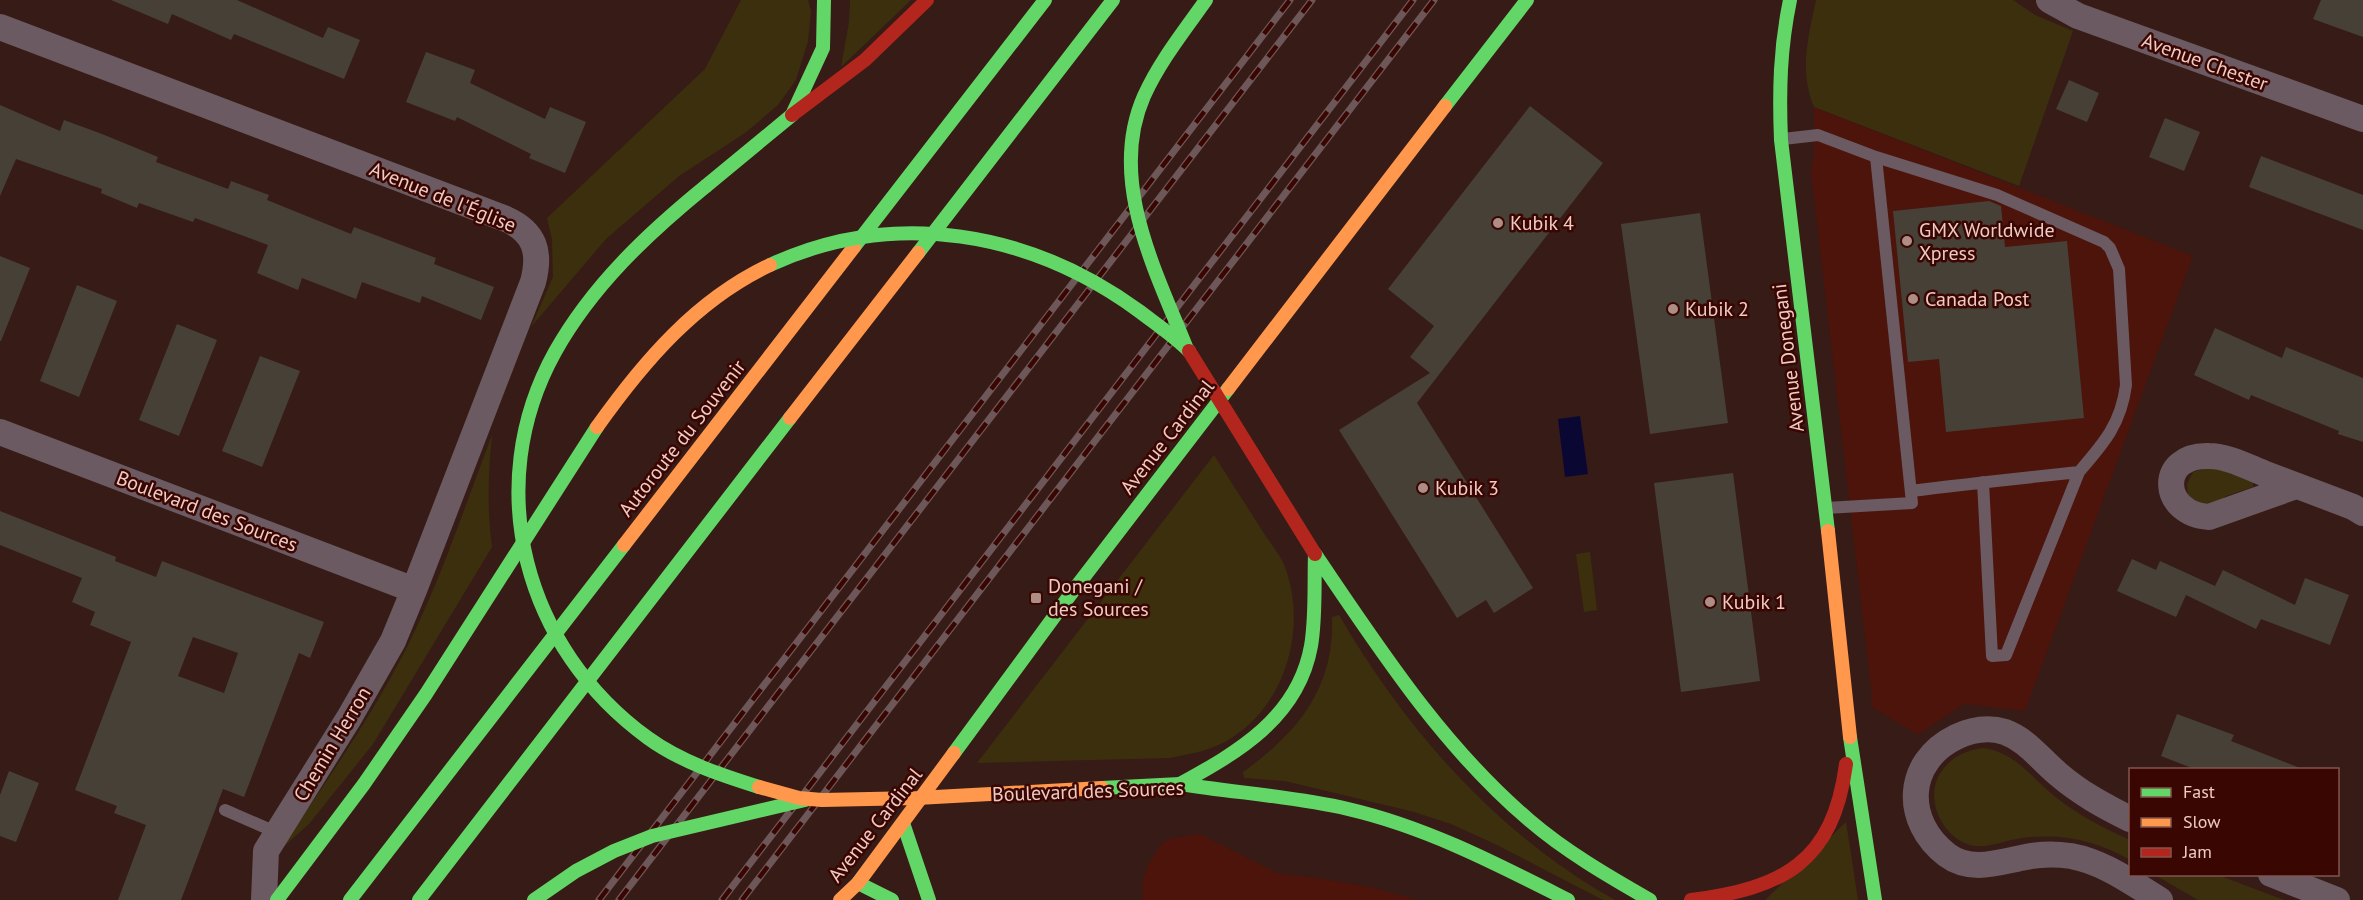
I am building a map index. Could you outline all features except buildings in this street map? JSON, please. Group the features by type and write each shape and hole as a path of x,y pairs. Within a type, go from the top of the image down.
{"main road":[{"path":"792,115 823,48 824,0"},
{"path":"805,800 729,778 693,763 650,739 614,711 583,679 557,640 535,592 521,541 518,492 522,454 534,399 548,367 576,318 610,275 652,232 792,115 865,60 927,0"},
{"name":"Autoroute du Souvenir","path":"350,900 1045,0"},
{"path":"419,900 1113,0"},
{"path":"1206,0 1164,61 1146,94 1138,113 1132,154 1131,177 1136,216 1187,349 1315,554 1420,705 1482,776 1527,819 1594,868 1650,900"},
{"name":"Avenue Cardinal","path":"840,900 858,883 1070,594 1527,0"},
{"name":"Avenue Donegani","path":"1790,0 1784,30 1779,82 1781,140 1825,508 1846,711"},
{"path":"277,900 326,837 397,737 597,427 640,366 669,335 705,304 748,275 785,256 845,238 912,231 956,236 1002,244 1041,255 1101,284 1187,349"},
{"path":"1180,784 1247,746 1286,709 1296,693 1308,660 1313,612 1315,554"},
{"path":"1691,900 1761,886 1778,878 1809,855 1834,818 1842,796 1847,749 1846,711"},
{"path":"1846,711 1875,900"},
{"name":"Boulevard des Sources","path":"805,800 901,799 1180,784 1315,803 1379,818 1455,846 1568,900"},
{"path":"534,900 576,871 614,851 652,836 805,800"},
{"path":"903,823 929,900"},
{"path":"858,883 892,900"}],"street":[{"name":"Avenue Chester","path":"2049,0 2078,16 2363,119"},
{"name":"Avenue de l'Église","path":"0,27 506,219 518,224 525,231 536,249 537,259 533,282 414,590"},
{"name":"Boulevard des Sources","path":"0,432 414,590"},
{"path":"2296,486 2353,507 2363,513"},
{"name":"Chemin Herron","path":"264,900 266,851 372,680 393,641 414,590"},
{"path":"2129,819 2095,802 2018,739 1991,729 1962,735 1933,752 1918,778 1916,792 1921,824 1928,835 1950,856 1964,864 1993,864 2041,855 2069,856 2104,867 2160,900"},
{"path":"2276,876 2337,900"}],"lane":[{"path":"1781,140 1818,135 1876,157 1997,195 2092,236 2110,248 2120,269 2125,398 2111,434 2079,472 2006,655 1992,656 1983,482"},
{"path":"1825,508 1912,503 1876,157"},
{"path":"1911,491 2079,472"},
{"path":"225,810 278,833"}],"shaded area":[{"path":"741,0 808,0 811,11 808,41 796,80 778,105 745,133 679,176 606,239 531,327 553,277 552,239 547,218 705,69"},
{"path":"850,0 911,0 841,67 849,22"},
{"path":"1816,0 2013,0 2035,15 2073,31 2019,186 1814,107 1809,94 1806,54"},
{"path":"1814,107 2193,256 2025,711 1964,704 1918,735 1872,707 1811,171 1814,155"},
{"path":"1580,416 1588,474 1565,477 1558,419"},
{"path":"492,435 489,519 492,547 373,744 309,824 281,849 363,725 407,647 442,569"},
{"path":"1214,455 1280,558 1285,567 1291,590 1294,614 1288,661 1267,704 1252,722 1233,737 1210,748 1186,755 1169,758 977,763"},
{"path":"2211,466 2253,482 2253,487 2226,496 2213,507 2207,508 2188,496 2187,484 2193,472"},
{"path":"1590,552 1597,610 1584,612 1576,554"},
{"path":"1339,615 1365,658 1394,699 1458,776 1493,811 1532,844 1572,874 1615,900 1603,900 1451,824 1414,812 1285,781 1244,778 1243,772 1281,741 1309,706 1320,687 1327,665 1332,617"},
{"path":"1984,748 2006,755 2066,805 2093,822 2129,840 2129,859 2089,842 2061,837 2031,837 1979,846 1973,846 1957,839 1941,821 1934,800 1935,788 1938,778 1948,763 1957,756"},
{"path":"1846,822 1858,900 1765,900"},
{"path":"1200,834 1277,873 1370,887 1418,900 1142,900 1143,879 1148,865 1160,846 1168,839"},
{"path":"2157,876 2221,876 2284,900 2198,900"}],"railway":[{"path":"599,900 1290,0"},
{"path":"619,900 1312,0"},
{"path":"722,900 1413,0"},
{"path":"742,900 1434,0"}],"traffic: fast":[{"path":"706,186 792,115 823,48 824,0"},
{"path":"854,247 1045,0"},
{"path":"918,253 1113,0"},
{"path":"1187,349 1150,257 1140,225 1133,192 1131,160 1134,128 1150,83 1206,0"},
{"path":"1445,106 1527,0"},
{"path":"1790,0 1781,70 1781,140 1828,531"},
{"path":"706,186 622,262 586,305 555,352 532,404 521,457 519,510 527,562 545,612 571,659 606,701 661,747 716,773 759,787"},
{"path":"770,265 817,247 865,237 913,233 961,237 1008,246 1053,262 1097,284 1139,311 1189,351"},
{"path":"954,753 1070,595 1228,389"},
{"path":"419,900 790,418"},
{"path":"277,900 364,784 426,694 597,427"},
{"path":"350,900 624,545"},
{"path":"1315,554 1363,625 1439,728 1497,791 1529,820 1572,853 1650,900"},
{"path":"1180,784 1244,745 1279,713 1293,693 1304,671 1313,635 1315,554"},
{"path":"1850,737 1875,900"},
{"path":"1180,784 1306,801 1377,817 1461,848 1568,900"},
{"path":"1102,788 1180,784"},
{"path":"534,900 576,871 614,851 652,836 805,800"},
{"path":"903,823 929,900"},
{"path":"858,883 892,900"}],"traffic: slow":[{"path":"1228,389 1445,106"},
{"path":"624,545 854,247"},
{"path":"790,418 918,253"},
{"path":"597,427 633,379 673,334 718,296 743,279 770,265"},
{"path":"1828,531 1850,737"},
{"path":"840,900 858,883 954,753"},
{"path":"759,787 799,798 822,800 917,798 1102,788"}],"traffic: jam":[{"path":"792,115 865,60 927,0"},
{"path":"1189,351 1315,554"},
{"path":"1691,900 1752,888 1777,878 1798,865 1816,847 1829,825 1839,798 1846,764"}],"place":[{"name":"Kubik 4","path":"1498,223"},
{"name":"GMX Worldwide Xpress","path":"1907,241"},
{"name":"Canada Post","path":"1913,299"},
{"name":"Kubik 2","path":"1673,309"},
{"name":"Kubik 3","path":"1423,488"},
{"name":"Donegani / des Sources","path":"1036,598"},
{"name":"Kubik 1","path":"1710,602"}]}
